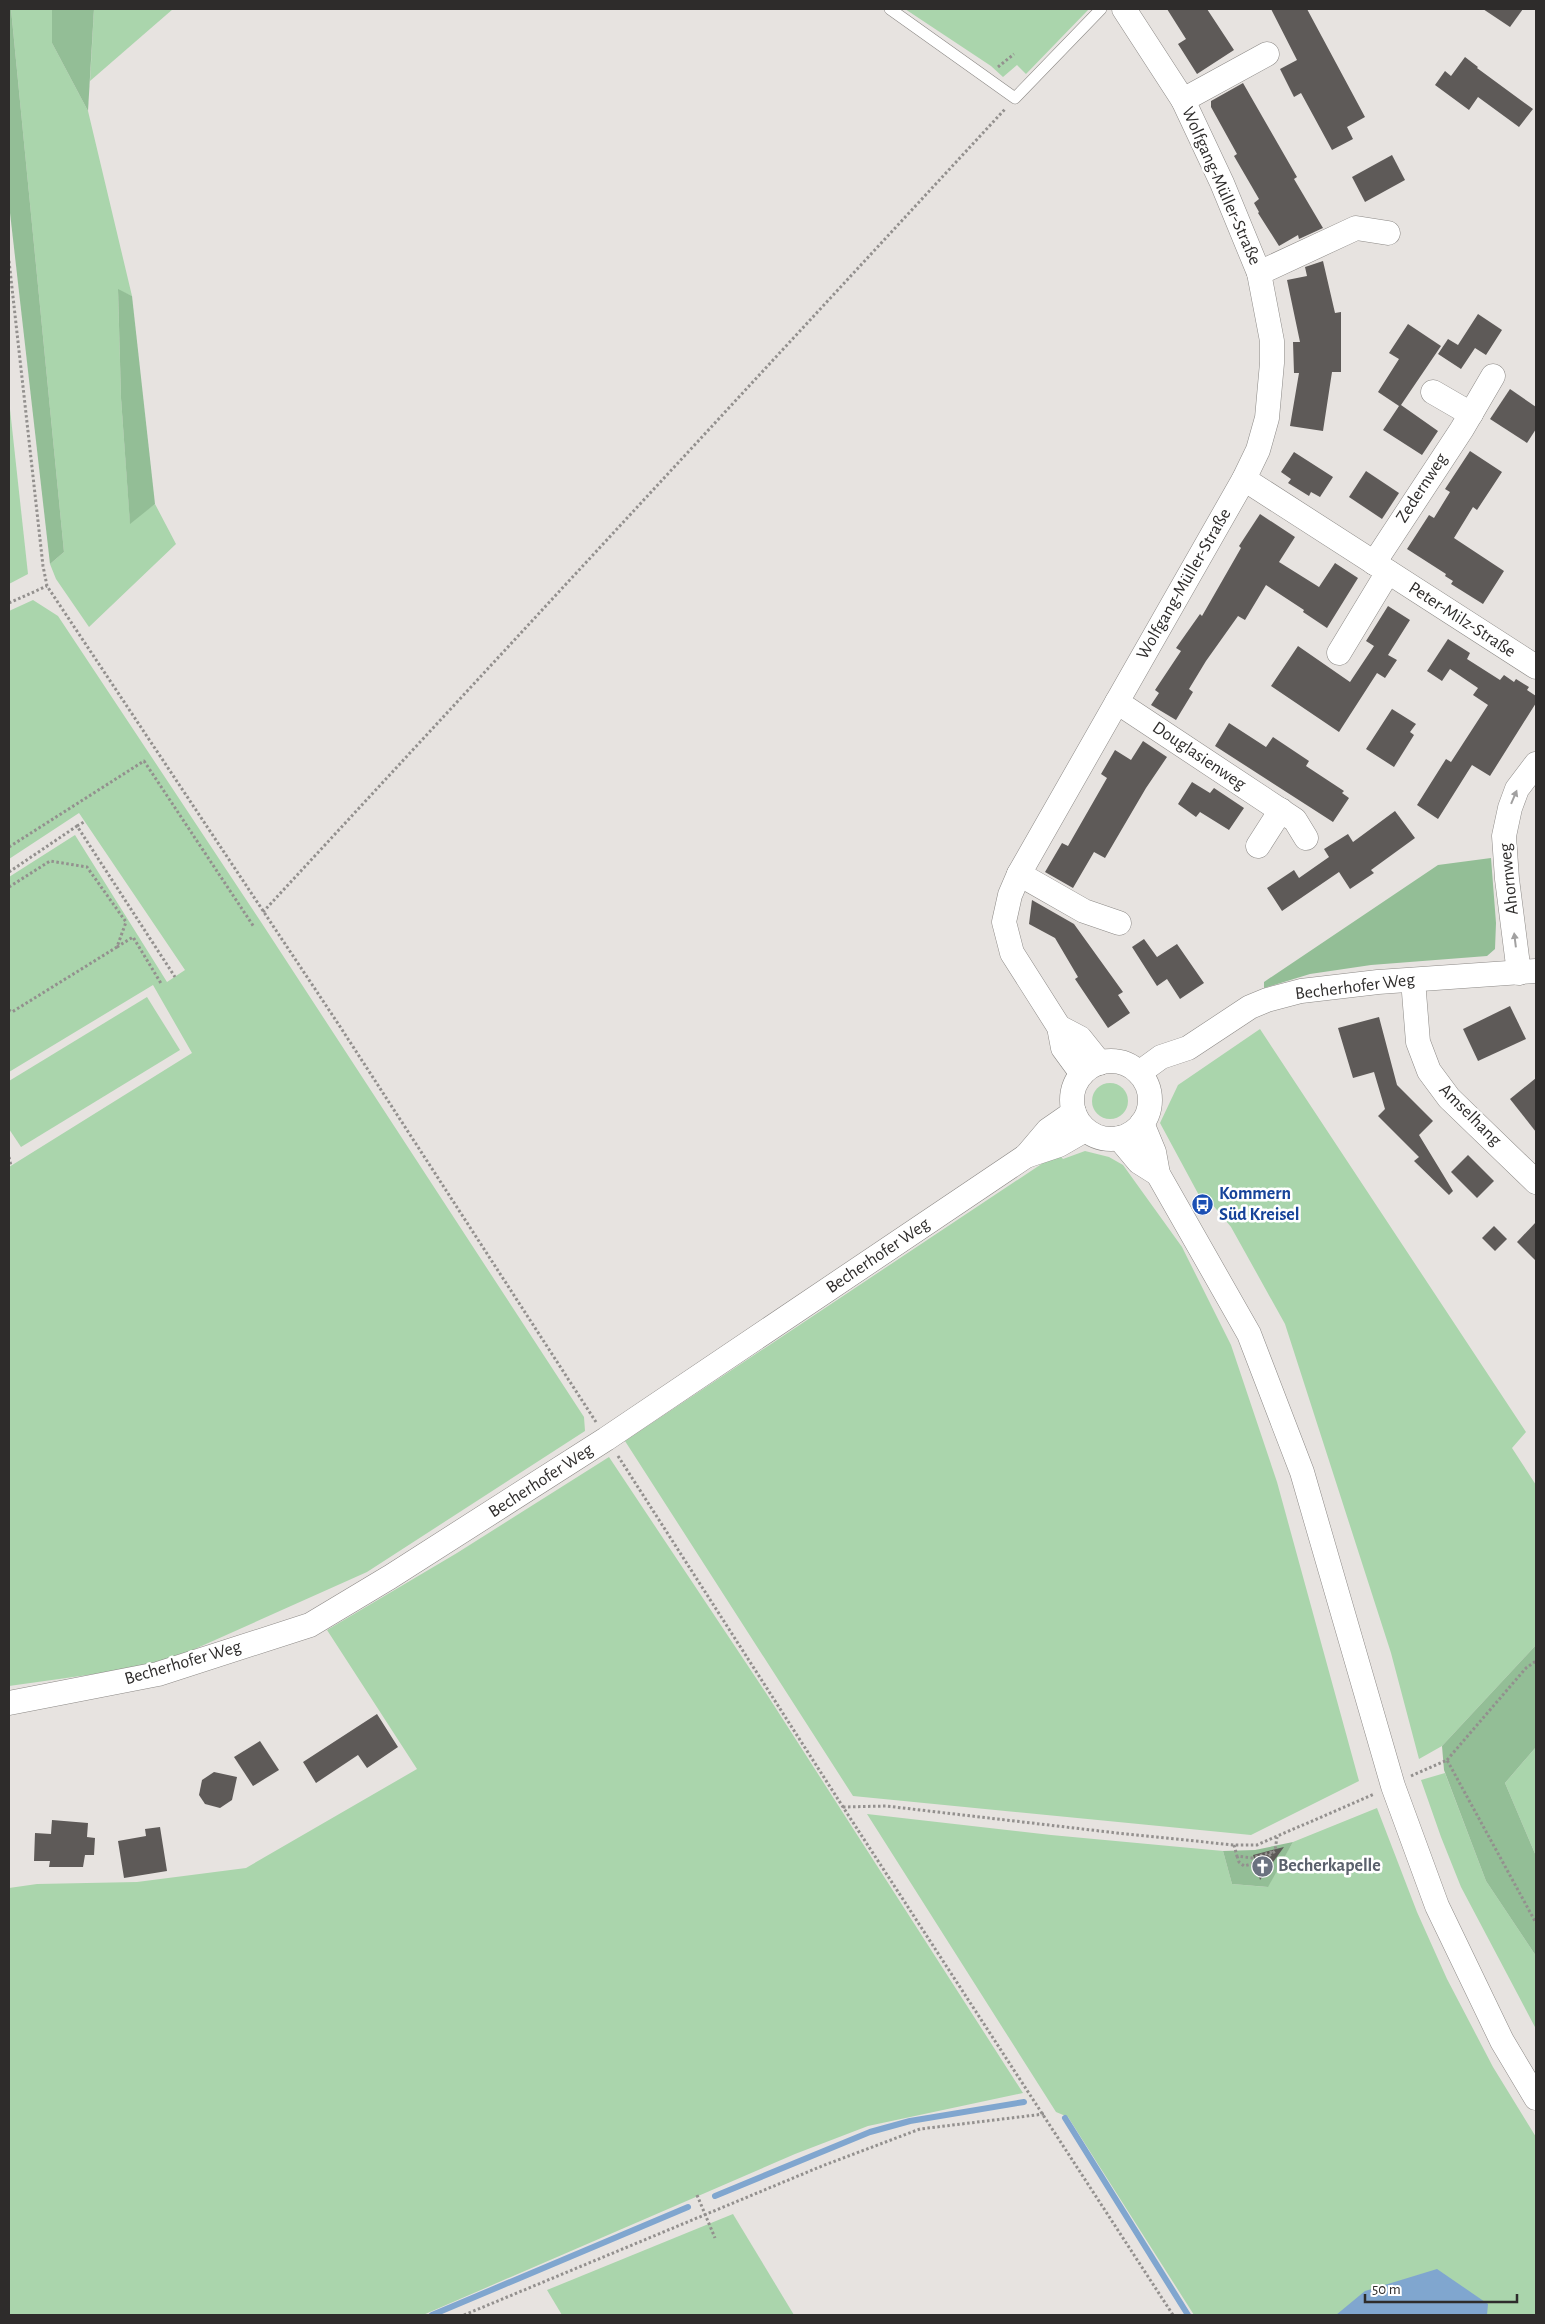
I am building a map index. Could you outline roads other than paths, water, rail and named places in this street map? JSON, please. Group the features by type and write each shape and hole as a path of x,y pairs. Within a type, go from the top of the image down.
{"street":[{"name":"Wolfgang-Müller-Straße","path":"1091,1068 1080,1038 1059,1027 1012,953 1004,922 1010,895 1019,874 1244,480 1258,450 1267,418 1272,363 1272,341 1259,273 1222,183 1182,100 1124,9"},
{"name":"Wolfgang-Müller-Straße","path":"1182,100 1267,54"},
{"name":"Wolfgang-Müller-Straße","path":"1259,273 1356,228 1388,233"},
{"name":"Zedernweg","path":"1381,567 1493,376"},
{"path":"1433,392 1471,414"},
{"name":"Peter-Milz-Straße","path":"1244,480 1536,667"},
{"path":"1339,653 1381,567"},
{"name":"Douglasienweg","path":"1117,702 1295,820 1306,838"},
{"name":"Ahornweg","path":"1528,972 1507,879 1504,836 1510,808 1517,789 1536,764"},
{"path":"1258,846 1281,810"},
{"path":"1019,874 1084,911 1119,923"},
{"name":"Becherhofer Weg","path":"1144,1082 1188,1048 1250,1007 1267,1000 1301,991 1413,980 1528,972"},
{"name":"Amselhang","path":"1413,980 1418,1042 1430,1072 1449,1098 1536,1182"},
{"path":"1120,1062 1144,1082 1150,1102 1142,1123 1136,1130 1119,1138 1107,1139 1095,1136 1079,1121 1073,1092 1091,1068 1120,1062"},
{"name":"Becherhofer Weg","path":"9,1703 158,1674 310,1625 399,1571 606,1439 1026,1156 1048,1130 1079,1121"},
{"path":"1142,1123 1154,1152 1158,1174 1249,1334 1302,1472 1393,1786 1436,1906 1502,2041 1536,2098"},
{"path":"1119,1138 1139,1162 1158,1174"}],"lane":[{"path":"890,9 1016,98 1069,40 1101,9"}],"water":[{"path":"1437,2269 1488,2304 1487,2315 1336,2315 1365,2291"}],"waterway":[{"path":"715,2196 870,2132 910,2121 1024,2102"},
{"path":"1065,2118 1188,2315"},
{"path":"432,2315 688,2207"}],"place":[{"name":"Kommern Süd Kreisel","path":"1203,1204"},
{"name":"Becherkapelle","path":"1262,1866"}]}
